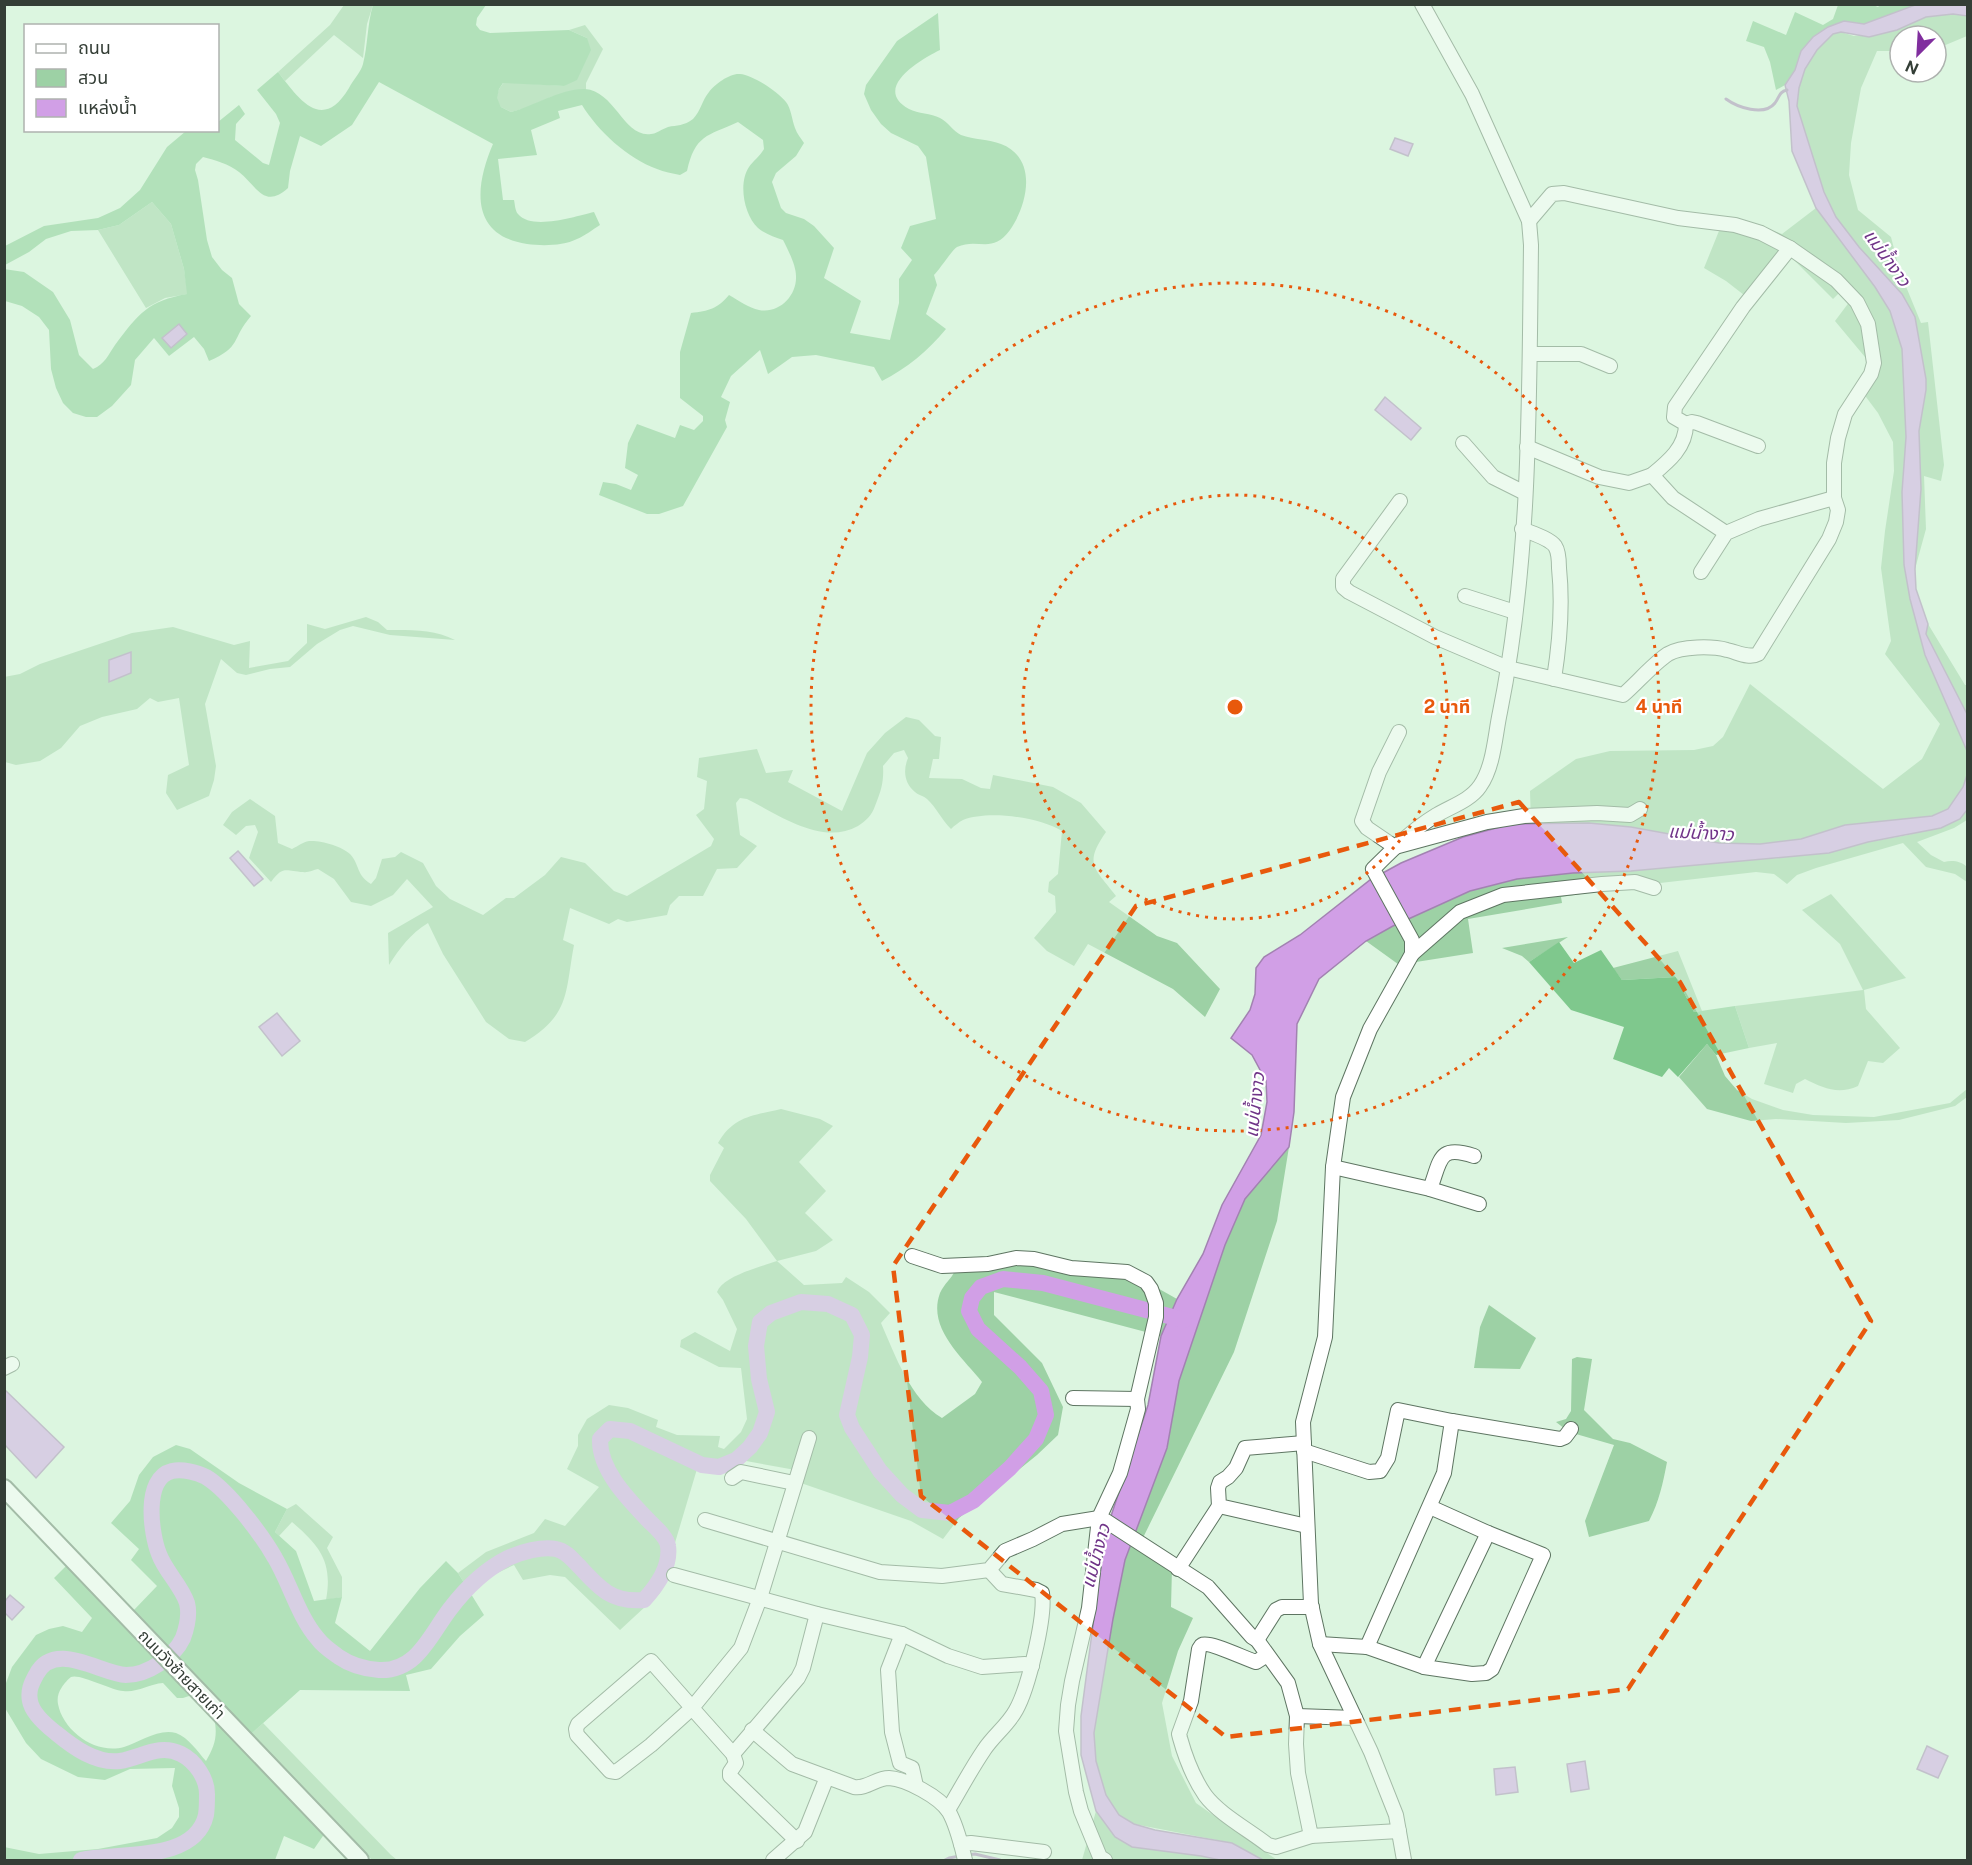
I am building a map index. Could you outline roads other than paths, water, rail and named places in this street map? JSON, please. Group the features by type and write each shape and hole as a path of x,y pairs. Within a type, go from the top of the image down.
{"main road":[{"name":"ถนนวังซ้ายสายเก่า","path":"4,1488 360,1860"}],"street":[{"path":"1412,947 1373,869 1395,847 1434,816 1465,799 1479,788 1487,771 1509,669 1515,612 1525,493 1530,354 1531,245 1529,221 1472,94 1422,4"},
{"path":"1400,501 1342,579 1343,587 1435,638 1509,669 1623,695 1669,654 1695,648 1713,647 1754,657 1758,654 1829,539 1838,510 1834,498 1834,463 1838,438 1845,414 1871,374 1874,363 1868,324 1857,302 1836,280 1790,248 1761,232 1735,225 1678,218 1564,193 1552,194 1529,221"},
{"path":"1758,446 1697,423 1686,424 1674,417 1675,407 1743,307 1790,248"},
{"path":"1530,354 1581,354 1610,366"},
{"path":"1527,447 1599,477 1629,483 1652,475 1672,459 1683,441 1686,424"},
{"path":"1463,443 1492,477 1525,493"},
{"path":"1652,475 1673,498 1726,533"},
{"path":"1701,572 1726,533 1760,519 1834,498"},
{"path":"1522,529 1550,542 1555,546 1558,555 1562,596 1561,628 1554,679"},
{"path":"1465,596 1515,612"},
{"path":"1399,732 1379,772 1362,821 1367,828 1395,847 1487,822 1524,816 1597,813 1630,815 1640,809"},
{"path":"1404,1860 1396,1815 1355,1718 1320,1644 1312,1607 1303,1422 1325,1337 1333,1167 1343,1097 1370,1029 1412,947 1460,912 1503,895 1613,883 1635,882 1654,888"},
{"path":"1430,1189 1443,1156 1447,1152 1459,1151 1474,1156"},
{"path":"1333,1167 1430,1189 1479,1204"},
{"path":"912,1256 942,1266 988,1264 1016,1258 1043,1260 1071,1268 1127,1272 1146,1282 1156,1303 1156,1317 1137,1399 1138,1409 1120,1473 1102,1519 1091,1599 1072,1681 1066,1731 1081,1811 1100,1857 1105,1860"},
{"path":"1074,1398 1137,1399"},
{"path":"1178,1569 1219,1506 1220,1482 1236,1468 1245,1448 1304,1447 1369,1472 1380,1472 1388,1458 1398,1410 1560,1439 1565,1437 1571,1429"},
{"path":"1367,1647 1444,1473 1452,1421"},
{"path":"796,1841 730,1776 736,1763 733,1754 692,1708 651,1661 578,1724 576,1729 577,1735 613,1773 651,1745 692,1708 741,1648 760,1598 809,1438"},
{"path":"732,1478 741,1472 794,1483"},
{"path":"1219,1506 1307,1526"},
{"path":"1320,1644 1367,1647 1424,1667 1472,1674 1492,1669 1543,1555 1430,1507"},
{"path":"705,1520 880,1572 942,1576 989,1570 1005,1551 1062,1524 1102,1519 1208,1587 1257,1640 1288,1683 1297,1716 1298,1773 1311,1836"},
{"path":"1424,1667 1488,1533"},
{"path":"948,1810 984,1749 1016,1710 1032,1666 1040,1628 1044,1601 1042,1593 1002,1584 989,1570"},
{"path":"674,1575 817,1614 902,1634 948,1656 982,1667 1025,1664 1032,1666"},
{"path":"1257,1640 1276,1610 1282,1607 1312,1607"},
{"path":"733,1754 798,1678 803,1668 817,1614"},
{"path":"902,1634 888,1670 892,1732 900,1763 912,1768 916,1786"},
{"path":"1267,1655 1256,1662 1205,1644 1199,1650 1191,1701 1179,1734 1206,1796 1272,1847 1311,1836 1399,1831"},
{"path":"1297,1716 1355,1718"},
{"path":"753,1730 792,1764 854,1787 862,1788 882,1779 891,1778 929,1793 948,1810 963,1851 971,1843 1044,1852"},
{"path":"772,1860 805,1832 827,1777"}],"water":[{"path":"1915,5 1967,5 1967,16 1953,14 1926,17 1910,24 1888,24 1888,32 1869,37 1841,32 1833,34 1817,50 1805,69 1799,88 1797,106 1824,192 1836,217 1859,247 1902,294 1915,317 1926,379 1919,431 1921,489 1915,569 1916,589 1928,624 1926,634 1967,714 1967,751 1925,655 1910,599 1904,565 1902,492 1906,437 1902,349 1890,311 1875,287 1816,208 1792,151 1789,101 1785,85 1795,70 1801,51 1813,37 1828,27 1844,21 1864,24"},
{"path":"1395,138 1413,144 1408,156 1390,149"},
{"path":"179,324 187,334 171,348 162,338"},
{"path":"1385,397 1421,428 1411,440 1375,410"},
{"path":"131,652 131,673 109,682 109,660"},
{"path":"1967,775 1967,810 1960,819 1941,828 1868,842 1829,853 1517,879 1470,891 1393,926 1366,941 1319,979 1297,1024 1294,1112 1289,1147 1245,1199 1225,1245 1179,1381 1167,1448 1125,1560 1094,1733 1096,1761 1106,1795 1119,1815 1134,1824 1155,1830 1232,1843 1263,1860 1220,1860 1132,1847 1115,1837 1096,1811 1081,1755 1081,1716 1105,1534 1148,1405 1161,1336 1177,1299 1203,1254 1222,1205 1261,1135 1267,1102 1266,1081 1252,1055 1231,1038 1250,1010 1255,994 1256,968 1264,957 1300,935 1370,880 1401,863 1463,837 1511,824 1589,823 1631,827 1719,843 1760,844 1801,839 1845,825 1932,816 1948,809 1963,787"},
{"path":"238,851 263,879 254,886 230,858"},
{"path":"277,1013 300,1041 282,1056 259,1027"},
{"path":"4,1389 64,1447 36,1478 5,1445"},
{"path":"10,1595 24,1607 12,1620 5,1613 5,1601"},
{"path":"1927,1746 1948,1756 1938,1778 1917,1769"},
{"path":"1585,1761 1589,1789 1571,1792 1567,1764"},
{"path":"1515,1767 1518,1792 1496,1795 1494,1769"}],"waterway":[{"path":"1726,99 1737,105 1758,110 1770,107 1781,93 1787,90"},
{"path":"81,1860 134,1855 171,1848 187,1841 199,1830 206,1815 205,1782 199,1771 186,1757 165,1750 120,1761 94,1757 70,1744 44,1723 31,1706 29,1697 36,1675 44,1665 54,1660 78,1661 126,1675 143,1672 159,1664 179,1645 187,1625 187,1603 159,1554 152,1521 153,1495 157,1484 163,1476 172,1471 189,1471 206,1477 234,1502 269,1548 305,1620 320,1642 344,1660 358,1666 379,1670 392,1669 403,1665 421,1650 450,1609 476,1580 499,1563 525,1552 544,1548 560,1550 607,1592 623,1599 644,1600 654,1589 665,1569 668,1546 660,1532 616,1483 604,1462 600,1439 610,1429 630,1431 702,1465 719,1467 736,1460 750,1447 760,1433 767,1412 759,1379 756,1346 760,1322 771,1313 801,1302 828,1304 852,1315 862,1335 860,1357 847,1415 852,1428 880,1471 902,1495 922,1510 950,1513 973,1501 1010,1468 1036,1439 1046,1415 1041,1391 1020,1367 978,1329 969,1311 972,1298 981,1287 1003,1279 1043,1283 1184,1320"},
{"path":"967,1855 975,1854 1000,1860"},
{"path":"945,1860 960,1856"}],"water label":[{"name":"แม่น้ำงาว","path":"1887,258"},
{"name":"แม่น้ำงาว","path":"1701,833"},
{"name":"แม่น้ำงาว","path":"1255,1105"},
{"name":"แม่น้ำงาว","path":"1096,1556"}]}
